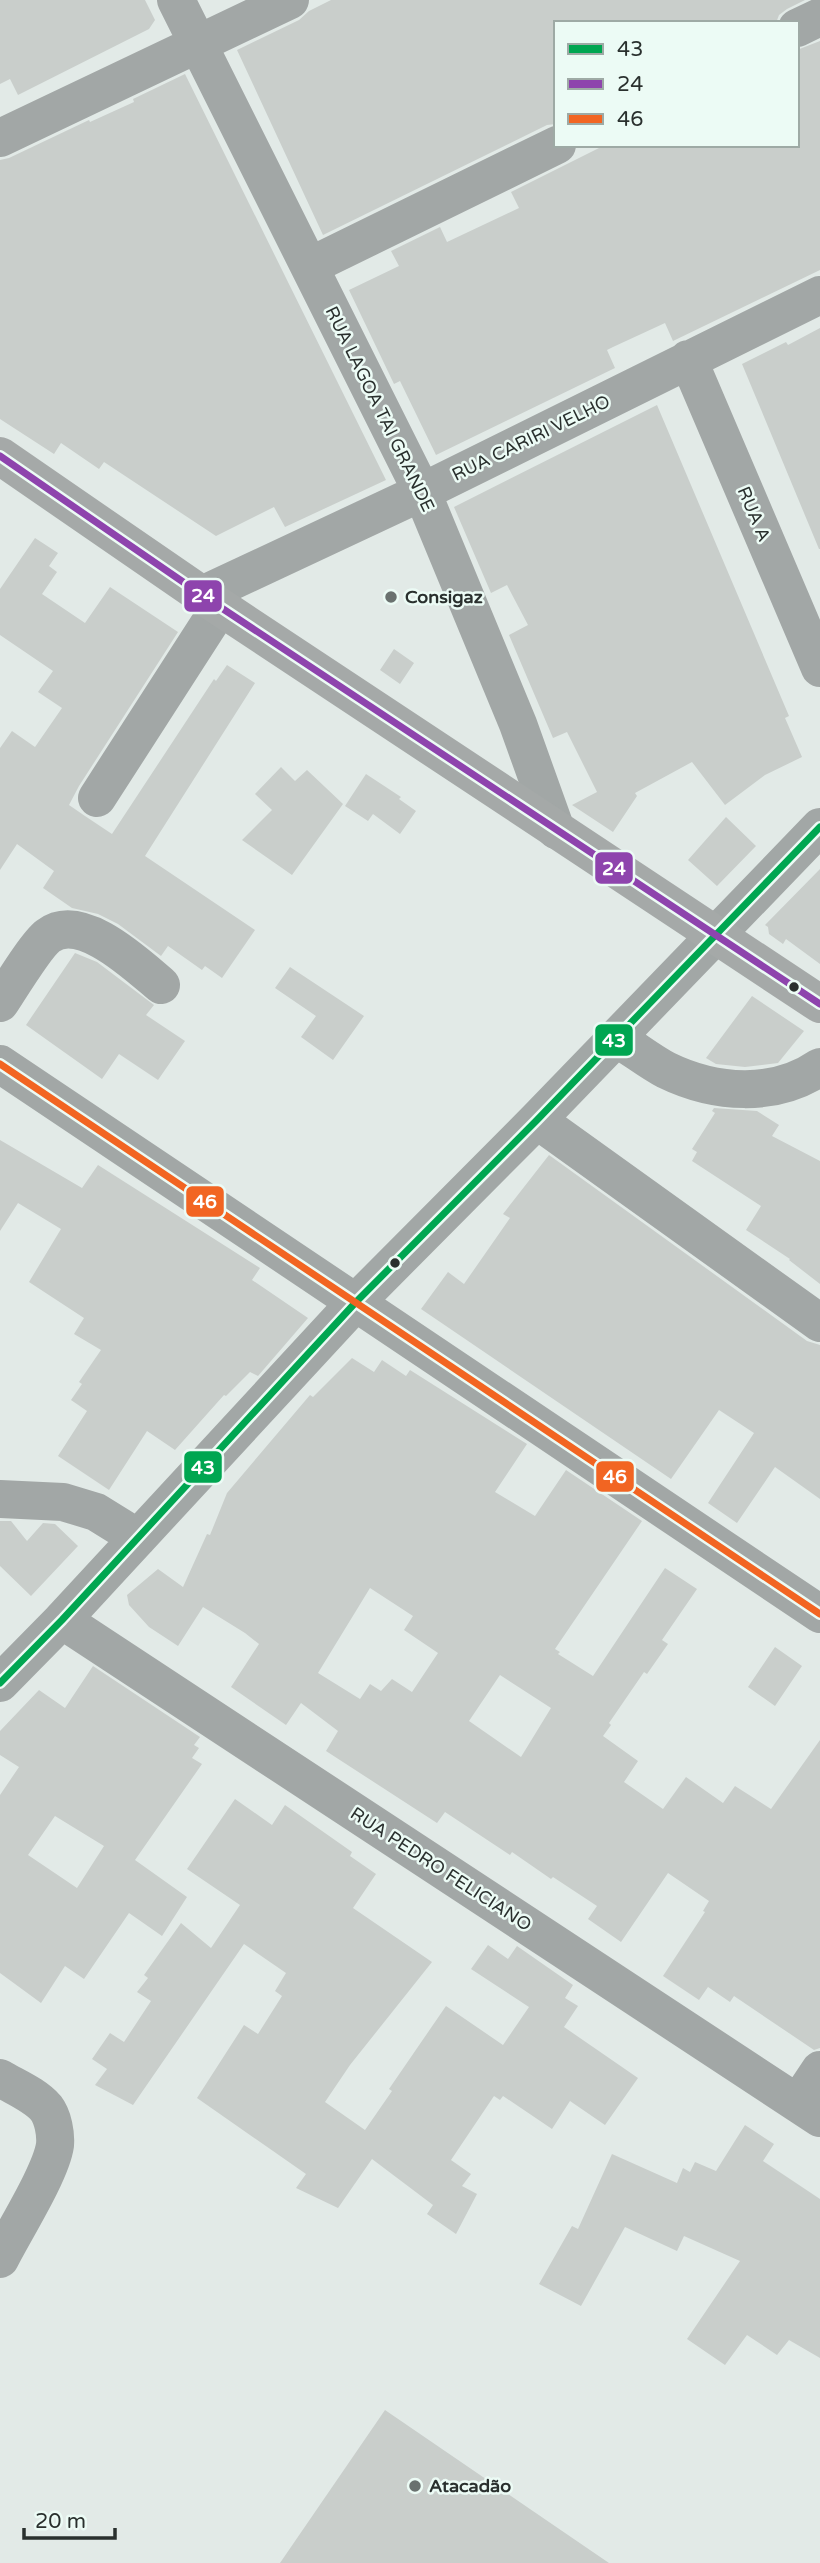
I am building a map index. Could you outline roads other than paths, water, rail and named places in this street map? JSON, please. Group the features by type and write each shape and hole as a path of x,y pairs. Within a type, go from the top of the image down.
{"main road":[{"path":"0,456 211,601 820,1004"}],"street":[{"name":"RUA LAGOA TAI GRANDE","path":"176,0 422,492 518,724 556,830"},
{"path":"0,138 290,0"},
{"path":"799,27 820,17"},
{"path":"310,266 554,146"},
{"name":"RUA CARIRI VELHO","path":"211,601 422,492 820,295"},
{"name":"RUA A","path":"688,359 820,668"},
{"path":"97,798 211,601"},
{"path":"0,1683 62,1620 356,1302 537,1120 820,827"},
{"path":"0,1003 48,935 66,930 80,930 113,945 161,985"},
{"path":"616,1038 667,1070 721,1089 765,1089 803,1078 820,1067"},
{"path":"0,1064 820,1614"},
{"path":"537,1120 820,1323"},
{"path":"0,1499 63,1502 96,1513 138,1538"},
{"name":"RUA PEDRO FELICIANO","path":"62,1620 809,2111"},
{"path":"809,2111 820,2070"},
{"path":"0,2078 32,2096 47,2109 54,2127 55,2143 51,2161 0,2259"}],"place":[{"name":"Consigaz","path":"391,597"},
{"name":"Atacadão","path":"415,2486"}]}
